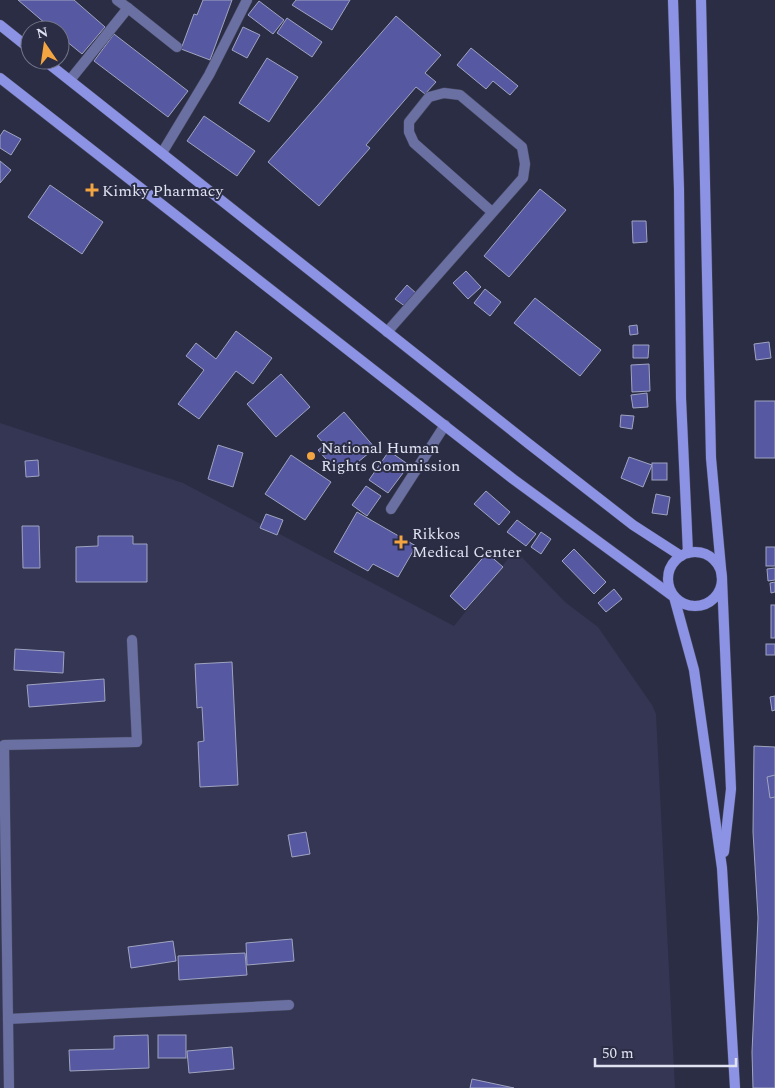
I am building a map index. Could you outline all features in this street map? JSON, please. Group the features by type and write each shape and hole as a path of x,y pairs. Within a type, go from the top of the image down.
{"main road":[{"path":"673,0 679,189 680,398 684,555"},
{"path":"701,0 711,458 722,579 731,789 722,868"},
{"path":"0,25 20,40"},
{"path":"57,70 632,525 684,555"},
{"path":"0,78 513,479 674,598 688,606 704,605 712,601 717,595 722,579 719,566 709,556 695,552 684,555 670,568 668,575 670,591 674,598 694,670 722,868 735,1088"}],"street":[{"path":"118,0 177,46"},
{"path":"162,153 209,75 247,0"},
{"path":"70,80 128,8"},
{"path":"387,332 523,178 526,164 522,147 460,95 444,93 429,97 409,122 409,132 414,143 492,212"},
{"path":"391,509 445,426"},
{"path":"9,1088 4,745 137,742 132,640"},
{"path":"8,1019 289,1005"}],"shaded area":[{"path":"0,423 183,483 454,626 515,550 565,602 598,627 652,705 656,714 675,1088 0,1088"}],"building":[{"path":"18,0 74,0 105,27 82,54 70,44 70,20 41,20"},
{"path":"203,0 232,0 210,60 181,49 194,14 197,15"},
{"path":"296,0 350,0 332,30 292,5"},
{"path":"259,1 284,20 273,34 248,15"},
{"path":"396,16 441,55 425,73 436,82 425,94 416,87 366,145 370,148 319,206 268,162"},
{"path":"287,18 322,42 312,57 277,33"},
{"path":"243,27 260,35 247,58 232,50"},
{"path":"114,34 188,91 168,117 94,61"},
{"path":"471,48 518,86 510,95 493,81 486,89 457,65"},
{"path":"267,58 298,77 269,122 239,103"},
{"path":"204,116 255,151 237,176 187,141"},
{"path":"4,130 21,139 11,155 0,148 0,136"},
{"path":"0,161 11,170 0,183"},
{"path":"50,185 103,222 82,254 28,217"},
{"path":"540,189 566,210 509,277 484,256"},
{"path":"632,221 646,221 647,242 633,243"},
{"path":"466,271 481,287 468,299 453,283"},
{"path":"407,285 417,294 406,307 395,299"},
{"path":"485,289 501,302 490,316 474,303"},
{"path":"535,298 601,350 580,376 514,323"},
{"path":"637,325 638,334 630,335 629,326"},
{"path":"236,331 272,358 253,384 236,371 199,419 178,404 204,370 186,356 196,343 216,359"},
{"path":"769,342 771,358 756,360 754,344"},
{"path":"633,345 649,345 648,358 633,358"},
{"path":"649,364 650,391 632,392 631,365"},
{"path":"281,374 310,407 276,437 247,404"},
{"path":"647,393 648,407 633,408 631,395"},
{"path":"755,401 775,401 775,458 755,458"},
{"path":"344,412 375,448 341,476 318,450 325,445 317,436"},
{"path":"621,415 634,416 632,429 620,427"},
{"path":"218,445 243,453 233,487 208,479"},
{"path":"389,451 409,465 388,493 369,480"},
{"path":"291,455 331,482 305,520 265,494"},
{"path":"629,457 652,465 643,487 621,478"},
{"path":"38,460 39,476 26,477 25,461"},
{"path":"652,463 667,463 667,480 652,480"},
{"path":"366,486 381,496 367,516 352,505"},
{"path":"486,491 510,512 499,525 474,504"},
{"path":"656,494 670,497 667,515 652,513"},
{"path":"357,512 416,546 398,577 373,564 368,571 334,552"},
{"path":"266,514 283,520 277,535 260,528"},
{"path":"517,520 536,534 526,546 507,532"},
{"path":"22,526 39,526 40,568 23,568"},
{"path":"541,532 551,539 541,554 531,547"},
{"path":"98,536 133,536 133,544 147,544 147,582 76,582 76,547 98,546"},
{"path":"766,547 775,547 775,566 766,566"},
{"path":"574,549 606,582 594,594 562,561"},
{"path":"487,553 503,567 465,610 450,596"},
{"path":"775,568 775,580 768,581 767,569"},
{"path":"775,582 775,592 771,593 770,583"},
{"path":"614,589 622,599 606,612 598,603"},
{"path":"771,605 775,605 775,638 771,638"},
{"path":"766,644 775,644 775,655 766,655"},
{"path":"15,649 64,652 63,673 14,670"},
{"path":"232,662 238,785 200,787 198,742 204,741 202,707 197,708 195,664"},
{"path":"104,679 105,701 29,707 27,685"},
{"path":"775,696 775,710 772,711 770,697"},
{"path":"754,746 775,747 775,1088 753,1088 752,1052 758,918 753,832"},
{"path":"775,775 775,797 770,798 767,777"},
{"path":"306,832 310,854 292,857 288,835"},
{"path":"292,939 294,961 247,965 246,943"},
{"path":"173,941 176,961 131,968 128,947"},
{"path":"245,953 247,975 179,980 178,956"},
{"path":"148,1035 149,1068 70,1071 69,1050 114,1049 114,1036"},
{"path":"158,1035 186,1035 186,1058 158,1058"},
{"path":"232,1047 234,1069 189,1073 187,1051"},
{"path":"472,1079 514,1088 470,1088"}],"place":[{"name":"Kimky Pharmacy","path":"92,190"},
{"name":"National Human Rights Commission","path":"311,456"},
{"name":"Rikkos Medical Center","path":"401,542"}]}
